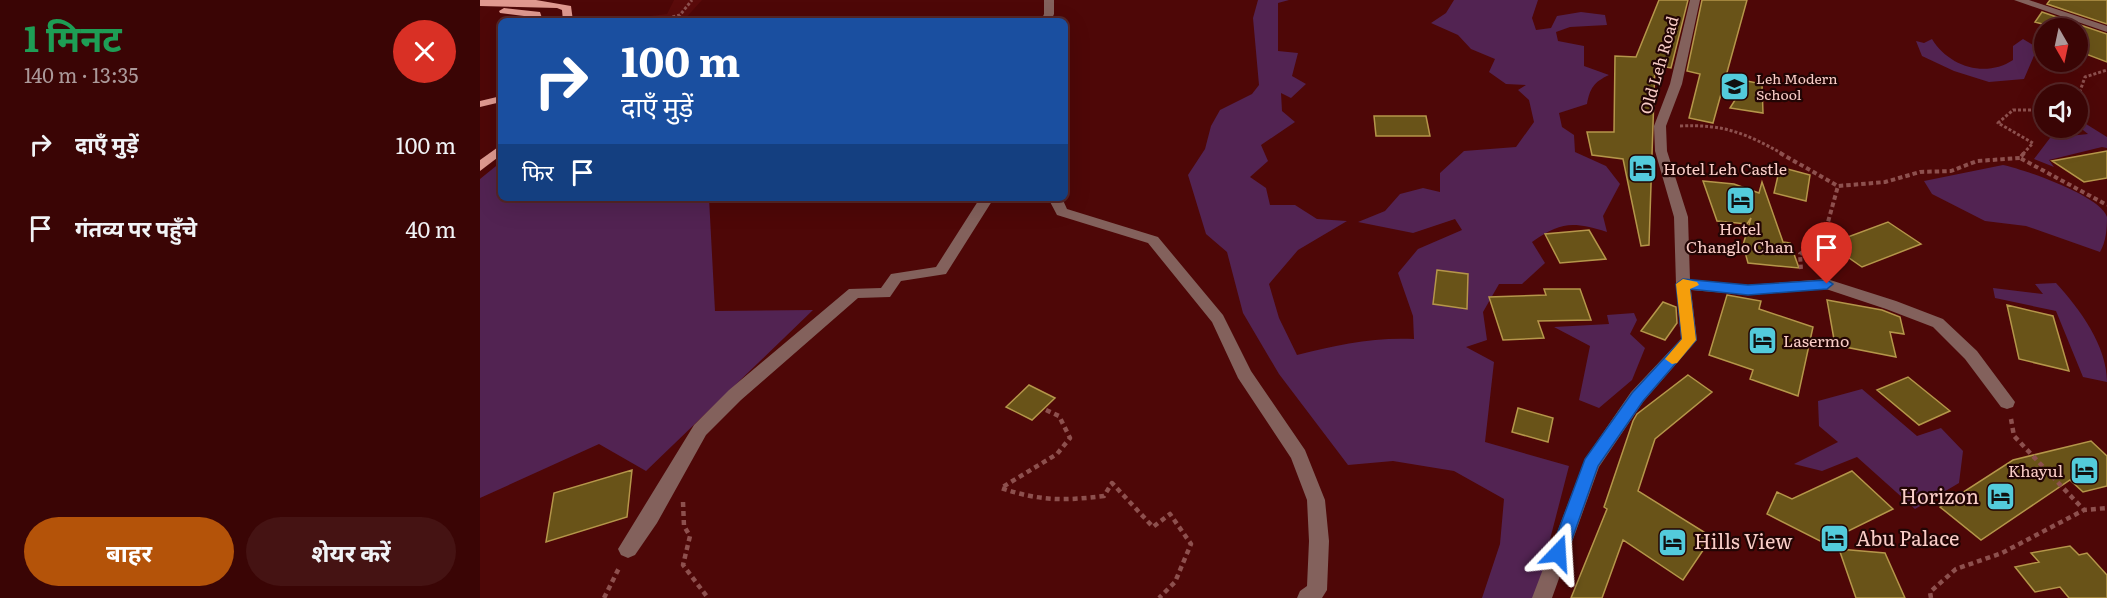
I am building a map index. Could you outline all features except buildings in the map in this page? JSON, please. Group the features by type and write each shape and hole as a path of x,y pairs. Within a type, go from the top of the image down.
{"main road":[{"path":"480,3 539,0 559,3 567,8 568,18"},
{"path":"480,12 522,11 536,14 537,18"},
{"path":"480,104 498,100"},
{"path":"480,167 498,152"}],"street":[{"path":"1047,18 1049,0"},
{"name":"Old Leh Road","path":"1542,598 1591,464 1637,397 1689,340 1683,284 1682,217 1661,151 1660,126 1676,84 1695,0"},
{"path":"2019,0 2107,29"},
{"path":"628,549 700,430 735,395 854,293 885,293 897,277 941,271 985,201"},
{"path":"1056,201 1062,212 1153,240 1218,319 1244,374 1299,455 1316,500 1319,541 1317,590 1307,598"},
{"path":"1683,284 1748,290 1827,284 1938,323 1971,355 2007,402"}],"path":[{"path":"669,18 680,15 692,0"},
{"path":"2083,84 2085,77 2107,70"},
{"path":"2020,158 2033,143 1998,123 2000,119 2022,107 2034,109"},
{"path":"1660,126 1708,125 1733,129 1764,142 1838,186 1886,182 1920,172 1951,171 1977,161 2020,158 2107,205"},
{"path":"1808,285 1801,275 1800,254 1809,248 1810,237 1815,231 1828,222 1838,186"},
{"path":"2007,402 2014,436 2084,510"},
{"path":"1046,411 1059,416 1070,438 1057,454 1000,488 1027,497 1061,501 1104,496 1112,483 1153,527 1170,514 1191,544 1175,582 1159,598"},
{"path":"672,475 683,494 684,526 690,536 683,566 708,598"},
{"path":"1931,598 1930,592 1956,569 2002,553 2084,510 2107,508"},
{"path":"604,598 628,549"}],"shaded area":[{"path":"674,0 702,0 686,18 641,18 667,14"},
{"path":"1258,0 1289,0 1278,3 1278,51 1298,53 1292,76 1306,84 1291,98 1281,93 1282,111 1295,122 1261,145 1268,161 1250,177 1266,188 1270,205 1295,205 1317,219 1347,221 1298,250 1269,284 1279,318 1297,355 1355,342 1414,339 1413,316 1398,273 1418,249 1462,230 1455,219 1413,233 1358,222 1385,211 1400,194 1423,188 1440,192 1440,173 1464,151 1516,147 1534,122 1529,100 1518,90 1526,85 1506,84 1489,72 1495,59 1471,49 1458,35 1431,23 1446,13 1454,0 1538,0 1532,18 1536,30 1551,28 1557,16 1581,12 1605,15 1607,25 1570,27 1556,32 1558,41 1584,46 1584,66 1609,75 1594,86 1587,104 1559,113 1562,127 1574,135 1575,152 1606,166 1620,184 1603,216 1607,232 1585,226 1568,225 1552,230 1532,242 1545,263 1522,284 1499,284 1483,312 1487,340 1466,347 1494,362 1485,442 1569,466 1547,551 1551,598 1482,598 1500,544 1504,499 1454,471 1393,461 1348,465 1279,374 1243,313 1227,252 1206,234 1188,175 1205,149 1211,126 1220,110 1252,94 1259,85 1253,18"},
{"path":"1932,39 1948,57 1958,63 1980,69 2002,65 2013,60 2013,46 2023,39 2033,45 2034,56 2024,79 1989,82 1954,71 1922,56 1916,41 1924,43"},
{"path":"2088,125 2107,137 2107,148 2102,147 2049,160 2054,167 2034,159 2050,138 2088,138"},
{"path":"498,164 498,201 709,201 715,311 813,310 646,471 599,444 480,498 480,179"},
{"path":"2003,165 2077,192 2102,209 2107,222 2105,240 2100,252 2026,226 1985,221 1932,194 1924,181"},
{"path":"2056,283 2083,316 2097,342 2106,368 2107,382 2083,377 2056,311 1995,298 1993,288 2043,294 2035,284"},
{"path":"1634,313 1637,320 1630,334 1645,348 1632,380 1599,408 1579,400 1590,346 1554,327 1609,324 1607,315"},
{"path":"1862,389 1917,436 1941,428 1963,451 1959,483 1915,509 1857,457 1822,471 1794,464 1838,442 1819,426 1818,401"}],"slow traffic":[{"path":"1672,359 1689,340 1683,284 1692,285"}],"place":[{"name":"Leh Modern School","path":"1735,87"},
{"name":"Hotel Leh Castle","path":"1642,169"},
{"name":"Hotel Changlo Chan","path":"1740,201"},
{"name":"Lasermo","path":"1762,341"},
{"name":"Khayul","path":"2084,471"},
{"name":"Horizon","path":"2000,497"},
{"name":"Abu Palace","path":"1835,539"},
{"name":"Hills View","path":"1673,542"}],"route":[{"path":"1558,553 1591,464 1637,397 1689,340 1683,284 1748,290 1773,290 1827,284"}]}
